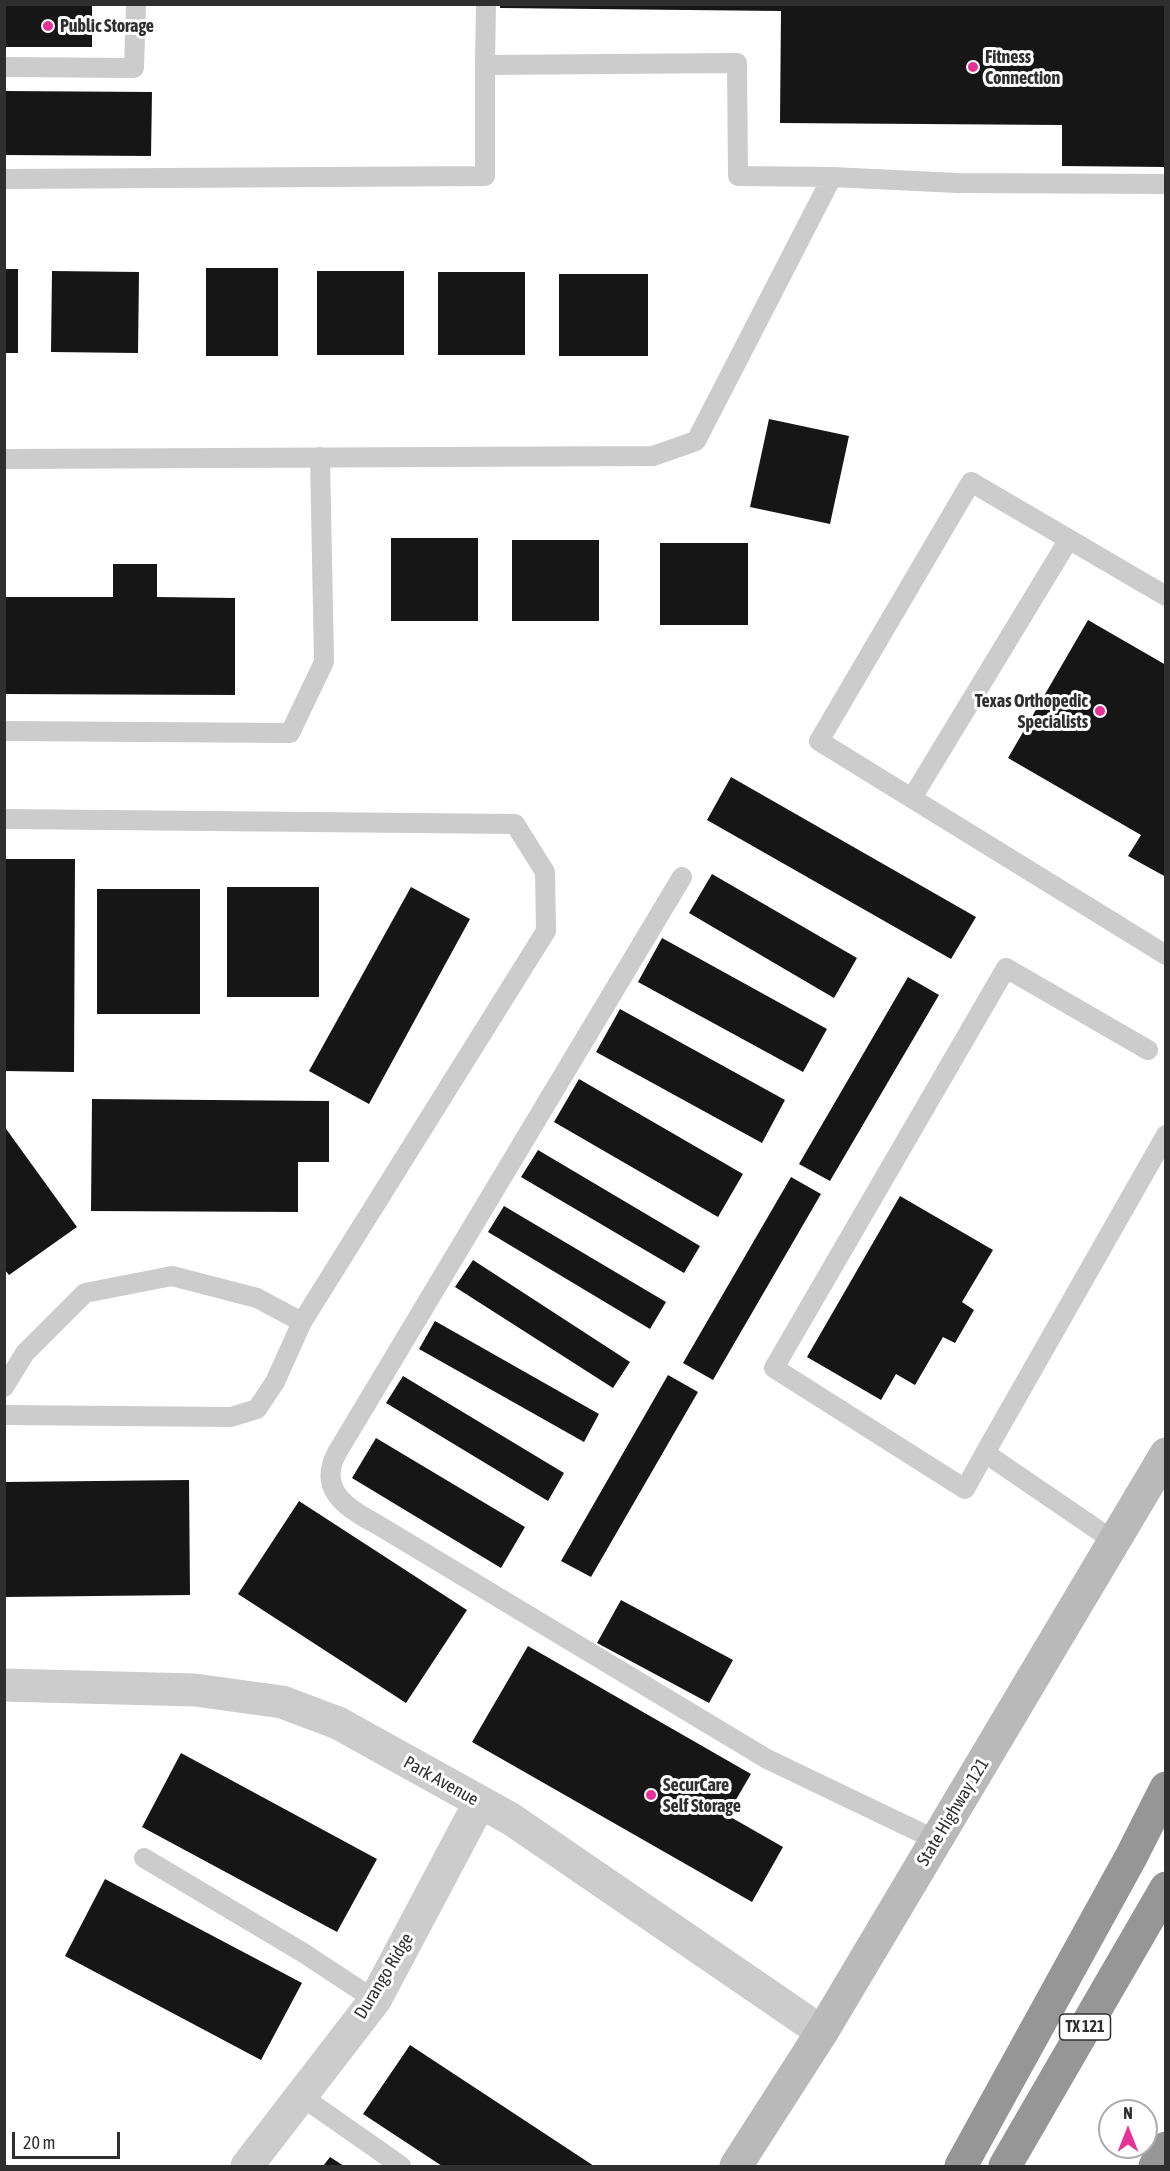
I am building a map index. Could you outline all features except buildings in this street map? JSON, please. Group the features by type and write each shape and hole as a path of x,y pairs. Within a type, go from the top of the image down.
{"highway":[{"path":"961,2166 1131,1857 1166,1788"},
{"name":"TX 121","path":"1005,2166 1166,1888"},
{"path":"1155,2166 1166,2148"}],"main road":[{"name":"State Highway 121","path":"736,2166 822,2032 1166,1454"}],"street":[{"name":"Park Avenue","path":"4,1685 195,1690 282,1702 338,1723 511,1819 822,2032"},
{"name":"Durango Ridge","path":"247,2166 375,2000 480,1802"}],"lane":[{"path":"4,67 134,68 136,4"},
{"path":"4,179 485,176 486,4"},
{"path":"485,64 737,63 738,176 832,177 957,183 1166,184"},
{"path":"4,459 653,456 696,441 832,177"},
{"path":"4,731 290,733 324,662 320,457"},
{"path":"1166,596 971,482 819,741 1166,955"},
{"path":"912,798 1069,539"},
{"path":"4,819 515,824 545,872 546,931 302,1322 275,1382 257,1409 231,1416 4,1415"},
{"path":"682,877 347,1436 332,1465 334,1492 357,1514 767,1760 936,1840"},
{"path":"1148,1050 1006,968 774,1368 965,1489 1166,1135"},
{"path":"4,1387 24,1353 85,1293 172,1276 257,1298 302,1322"},
{"path":"985,1453 1114,1541"},
{"path":"144,1858 302,1952 375,2000"},
{"path":"301,2096 401,2166"}],"place":[{"name":"Public Storage","path":"48,26"},
{"name":"Fitness Connection","path":"973,67"},
{"name":"Texas Orthopedic Specialists","path":"1100,711"},
{"name":"SecurCare Self Storage","path":"651,1795"}]}
